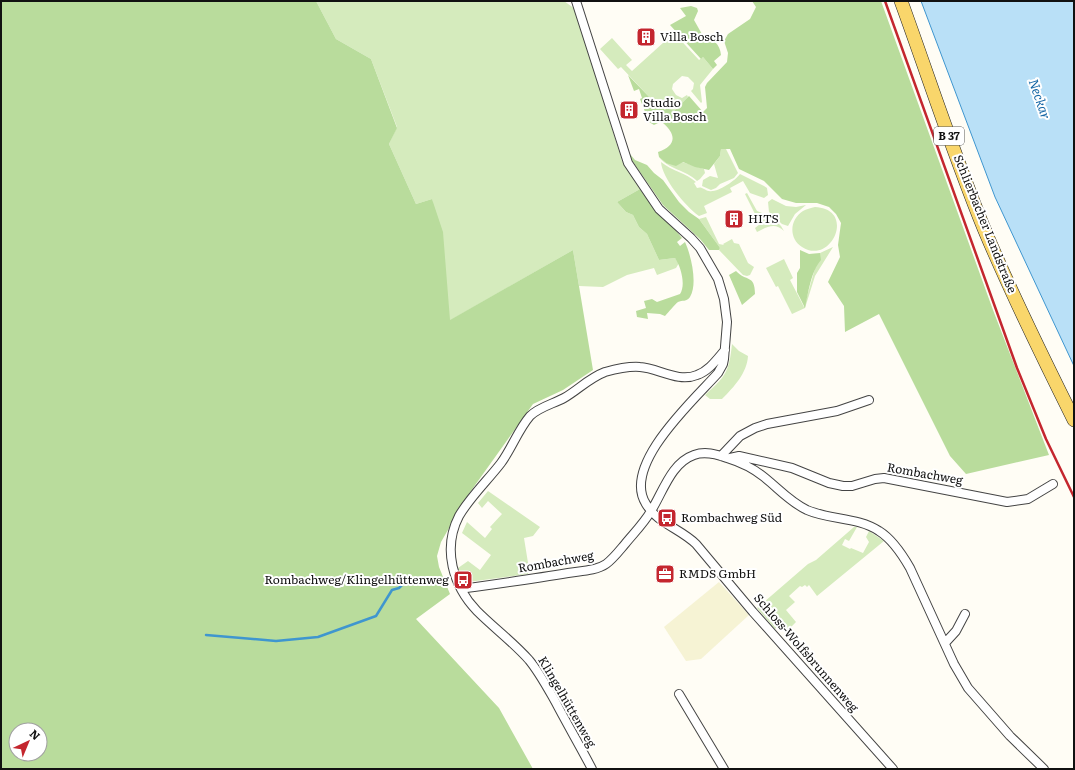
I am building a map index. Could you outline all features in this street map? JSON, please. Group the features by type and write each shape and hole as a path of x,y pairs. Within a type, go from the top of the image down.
{"main road":[{"name":"Schlierbacher Landstraße","path":"901,1 985,231 1018,304 1074,420"}],"street":[{"name":"Schloss-Wolfsbrunnenweg","path":"576,1 628,163 659,208 696,243 708,260 718,279 727,314 727,334 723,364 718,373 678,415 658,442 650,457 641,482 640,491 646,505 651,511 661,520 696,544 753,612 893,769"},
{"name":"Klingelhüttenweg","path":"592,769 537,670 514,644 478,612 465,598 455,576 450,553 452,537 456,524 467,504 507,454 523,426 532,415 540,409 564,398 602,373 626,367 641,367 683,377 694,376 704,372 725,350"},
{"path":"721,456 740,436 755,428 767,424 837,411 869,400"},
{"name":"Rombachweg","path":"461,589 562,574 602,566 614,556 644,522 673,473 687,458 694,455 708,453 730,459 734,456 739,456 792,468 829,483 843,486 852,486 875,479 884,478 1007,502 1018,502 1028,499 1053,484"},
{"path":"730,459 755,471 794,502 807,510 825,516 862,523 885,535 907,563 954,664 968,688 1016,742 1044,769"},
{"path":"945,643 956,631 965,614"},
{"path":"679,694 724,769"}],"shaded area":[{"path":"719,582 749,615 701,659 686,661 664,627"}],"green space":[{"path":"1,1 316,1 336,39 371,59 397,128 389,144 416,204 432,199 443,232 450,320 573,250 593,370 563,390 533,404 468,495 441,542 437,556 439,567 450,594 416,619 499,708 533,769 1,769"},
{"path":"316,1 564,1 575,9 622,161 640,189 617,202 626,212 633,215 639,227 647,234 659,260 675,258 679,263 676,268 657,275 654,268 627,275 603,287 579,286 573,250 449,321 432,199 416,204 389,144 397,127 371,59 336,39"},
{"path":"752,1 881,1 993,310 1049,455 966,474 950,456 879,314 845,332 844,306 828,282 840,257 838,245 841,223 836,214 829,207 817,203 796,203 782,199 764,181 739,169 730,149 721,149 720,156 709,170 695,167 683,162 676,166 666,163 659,157 658,152 664,150 671,143 671,132 663,123 660,122 654,125 649,122 640,99 642,98 639,89 634,91 628,75 654,102 656,100 665,110 666,108 674,111 689,96 703,112 707,108 705,87 727,62 728,53 724,41 728,34 750,19 756,7"},
{"path":"691,6 697,8 698,11 694,20 703,36 710,38 718,45 721,55 714,61 717,65 713,69 703,57 701,59 670,25 686,16 680,8"},
{"path":"674,33 699,60 703,57 713,69 700,85 701,103 691,91 694,83 688,77 682,76 673,84 672,89 676,95 682,98 687,95 688,97 674,111 667,109 657,99 654,102 621,67 618,69 600,49 612,38 632,60 626,65 632,71"},
{"path":"721,149 726,149 738,173 734,178 711,190 702,186 703,180 710,176 718,178 714,164 720,156"},
{"path":"630,154 635,160 647,165 663,180 679,202 699,219 720,248 719,250 709,250 700,239 663,205 631,159"},
{"path":"659,157 666,163 682,162 704,169 705,173 697,181 688,174 667,164"},
{"path":"661,162 692,179 696,182 694,183 697,188 702,188 709,191 717,190 730,183 740,174 767,188 768,195 764,198 750,193 743,181 730,188 732,192 704,206 707,213 699,216 687,206 675,191 665,176"},
{"path":"640,189 655,211 672,226 682,238 677,242 680,246 685,242 694,277 689,299 678,302 665,316 647,313 648,319 637,317 636,311 646,308 644,301 652,299 657,302 680,294 683,281 681,271 675,258 659,260 647,234 639,227 633,215 626,212 617,202"},
{"path":"747,193 757,211 772,217 784,231 781,228 771,226 757,232 755,228 760,224 745,194"},
{"path":"772,199 786,206 796,207 806,205 795,214 788,226 782,224 769,212 768,202"},
{"path":"815,207 828,210 835,217 837,226 835,235 830,243 822,249 813,251 802,247 797,243 794,239 792,229 795,219 799,214 804,210"},
{"path":"706,217 719,244 724,245 723,244 732,239 734,243 739,244 748,263 754,267 750,275 743,275 719,250 720,248 699,219"},
{"path":"833,247 815,276 805,308 792,314 778,286 776,287 766,268 784,259 793,278 790,280 804,307 820,253"},
{"path":"800,250 809,254 820,253 821,260 812,276 805,308 797,292 797,273 800,268"},
{"path":"736,271 752,281 755,288 755,294 742,305 729,275"},
{"path":"732,344 739,351 748,356 745,368 735,385 722,399 710,399 705,395 718,383 725,373 728,367"},
{"path":"488,491 540,527 533,536 524,538 529,569 528,574 468,582 461,577 458,568 468,561 480,570 491,555 462,533 467,522 485,538 492,529 490,527 502,514 488,501 482,508 478,503"},
{"path":"854,527 857,527 849,541 845,539 842,545 863,553 869,542 866,537 869,531 884,541 817,596 809,585 807,587 805,585 802,587 800,586 789,596 795,602 786,610 796,622 789,629 782,622 775,629 757,608"}],"water":[{"name":"Neckar","path":"921,1 1074,1 1074,366 995,197"}],"waterway":[{"path":"206,635 276,641 318,637 376,616 392,590 399,588 405,582 425,580 432,582"}],"railway":[{"path":"885,1 1017,368 1046,439 1074,497"}],"place":[{"name":"Villa Bosch","path":"646,37"},
{"name":"Studio Villa Bosch","path":"629,110"},
{"name":"HITS","path":"734,219"},
{"name":"Rombachweg Süd","path":"667,518"},
{"name":"RMDS GmbH","path":"665,574"},
{"name":"Rombachweg/Klingelhüttenweg","path":"463,580"}]}
